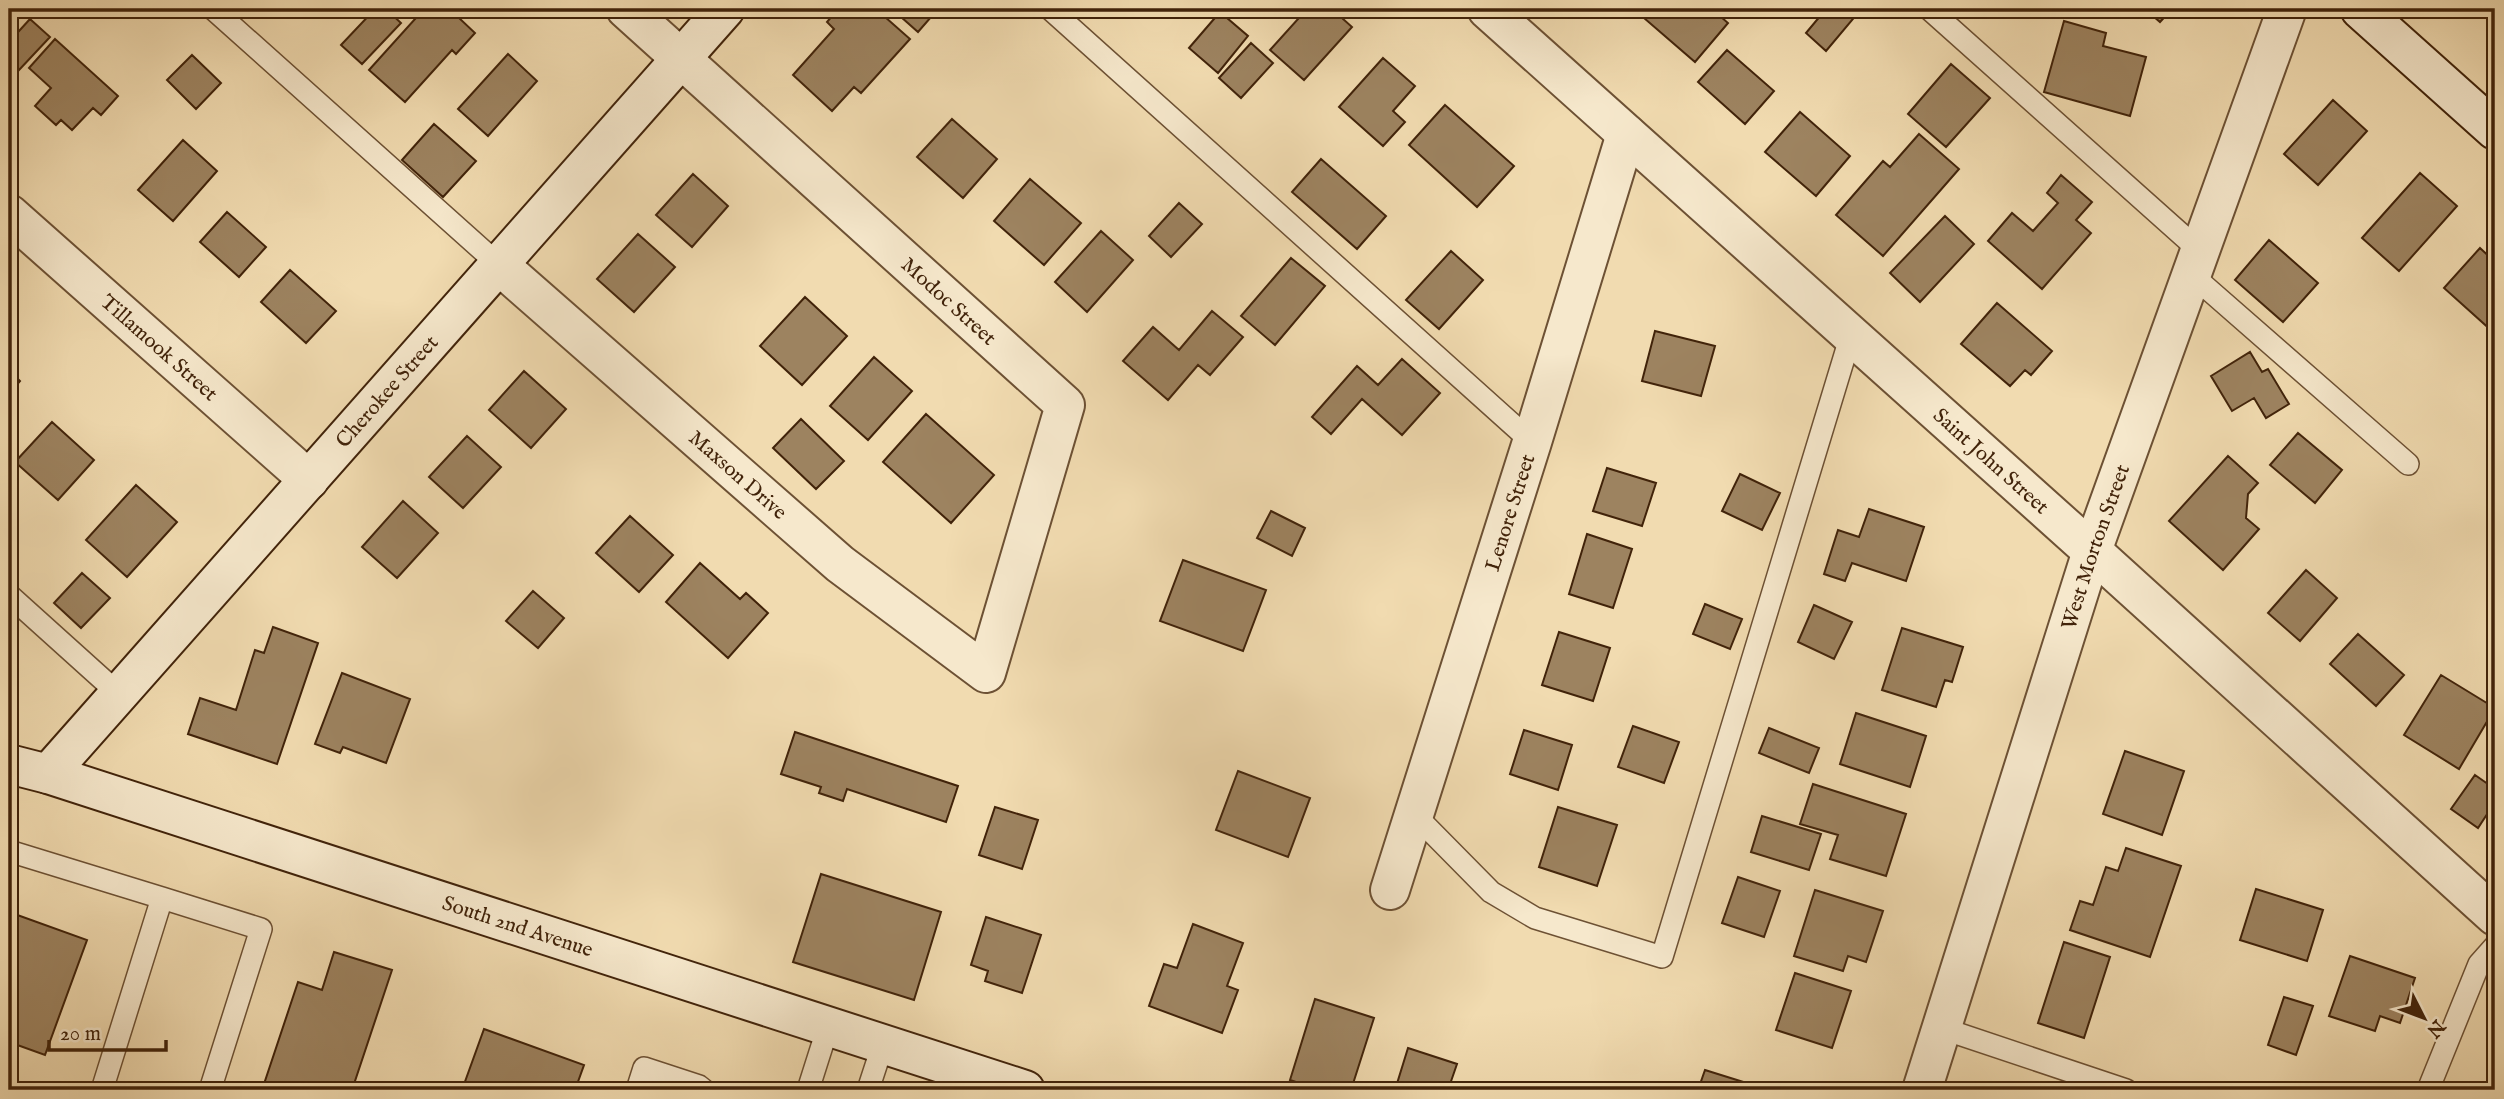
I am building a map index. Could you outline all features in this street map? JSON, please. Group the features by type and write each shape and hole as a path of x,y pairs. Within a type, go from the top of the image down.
{"street":[{"name":"Modoc Street","path":"626,9 1065,405 986,673"},
{"name":"Cherokee Street","path":"20,772 120,695 725,9"},
{"name":"Saint John Street","path":"1487,9 2495,916"},
{"name":"West Morton Street","path":"1932,1088 1941,1028 2092,551 2287,9"},
{"path":"2360,9 2495,130"},
{"name":"Lenore Street","path":"1390,890 1626,134"},
{"name":"Tillamook Street","path":"9,214 309,480"},
{"name":"Maxson Drive","path":"499,265 840,564 986,673"},
{"name":"South 2nd Avenue","path":"20,772 1025,1090"}],"lane":[{"path":"212,9 499,265"},
{"path":"1050,9 1532,442"},
{"path":"1929,9 2408,464"},
{"path":"1414,814 1491,892 1535,918 1662,957 1851,335"},
{"path":"9,595 120,695"},
{"path":"9,851 261,929 210,1090"},
{"path":"102,1090 162,898"},
{"path":"2428,1090 2479,964 2495,946"},
{"path":"808,1090 828,1027"},
{"path":"1941,1028 2126,1090"},
{"path":"868,1090 883,1044"},
{"path":"637,1090 644,1068 704,1090"}],"building":[{"path":"375,9 386,9 401,23 362,64 341,45"},
{"path":"424,9 461,9 464,12 459,18 475,33 456,54 452,50 405,102 369,70"},
{"path":"838,9 876,9 910,39 861,93 854,87 832,111 793,75 834,29 827,22"},
{"path":"892,9 938,9 918,32"},
{"path":"1307,9 1332,9 1352,27 1304,80 1270,50"},
{"path":"1653,9 1712,9 1728,23 1695,62 1644,18"},
{"path":"1826,9 1853,9 1858,13 1826,51 1806,33"},
{"path":"2145,9 2172,9 2160,22"},
{"path":"1220,12 1248,36 1218,73 1189,48"},
{"path":"30,19 50,37 19,70 9,60 9,42"},
{"path":"2064,21 2106,33 2103,46 2146,57 2130,116 2044,92"},
{"path":"55,39 118,96 101,115 93,108 72,130 61,120 56,125 35,106 51,88 29,68"},
{"path":"1251,43 1273,63 1241,98 1219,78"},
{"path":"1727,50 1774,91 1745,124 1698,82"},
{"path":"508,54 537,81 488,136 458,109"},
{"path":"192,55 221,83 196,109 167,80"},
{"path":"1383,58 1415,86 1393,111 1405,122 1383,146 1339,107"},
{"path":"1951,64 1990,98 1946,147 1908,114"},
{"path":"2333,100 2367,131 2318,185 2284,154"},
{"path":"1445,105 1514,166 1477,207 1409,145"},
{"path":"1800,112 1850,156 1816,196 1765,152"},
{"path":"952,119 997,159 963,198 917,157"},
{"path":"434,124 476,161 443,197 402,160"},
{"path":"1919,134 1959,169 1883,256 1836,215 1883,161 1890,167"},
{"path":"183,140 217,171 173,221 138,190"},
{"path":"1321,159 1386,216 1357,249 1292,192"},
{"path":"2420,173 2457,206 2399,271 2362,238"},
{"path":"693,174 728,206 692,247 656,215"},
{"path":"2061,175 2092,202 2076,220 2091,233 2042,289 1988,241 2012,213 2033,231 2058,203 2047,193"},
{"path":"1030,179 1081,223 1044,265 994,221"},
{"path":"1179,203 1202,224 1171,257 1149,236"},
{"path":"227,212 266,247 239,277 200,242"},
{"path":"1945,216 1974,244 1920,302 1890,273"},
{"path":"1101,231 1133,260 1087,312 1055,282"},
{"path":"638,234 675,267 634,312 597,279"},
{"path":"2269,240 2318,283 2283,322 2235,280"},
{"path":"2480,248 2495,262 2495,328 2492,331 2444,288"},
{"path":"1451,251 1483,280 1439,329 1406,300"},
{"path":"1291,258 1325,286 1275,345 1241,316"},
{"path":"290,270 336,311 306,343 261,302"},
{"path":"805,297 847,336 802,385 760,346"},
{"path":"1997,303 2052,351 2031,375 2025,370 2010,386 1961,344"},
{"path":"1212,311 1243,337 1210,375 1198,365 1168,400 1123,361 1153,327 1179,350"},
{"path":"1655,331 1715,346 1701,396 1642,381"},
{"path":"2250,352 2262,372 2268,369 2289,404 2266,418 2254,398 2232,411 2211,376"},
{"path":"874,357 912,391 868,440 830,406"},
{"path":"1402,359 1440,393 1402,435 1362,399 1331,434 1312,417 1357,366 1378,385"},
{"path":"9,370 20,381 9,394"},
{"path":"524,371 566,409 531,448 489,410"},
{"path":"926,414 994,475 951,523 883,462"},
{"path":"801,419 844,461 816,489 773,448"},
{"path":"52,422 94,460 58,500 15,462"},
{"path":"2298,433 2342,470 2315,503 2270,465"},
{"path":"467,436 501,467 463,508 429,477"},
{"path":"2228,456 2258,483 2248,494 2246,518 2259,529 2223,570 2169,521"},
{"path":"1607,468 1656,483 1642,526 1593,511"},
{"path":"1740,474 1780,493 1762,530 1722,511"},
{"path":"136,485 177,522 127,577 86,540"},
{"path":"403,501 438,533 397,578 362,547"},
{"path":"1869,509 1924,527 1906,581 1852,563 1845,581 1824,574 1838,530 1859,537"},
{"path":"1271,511 1305,528 1292,556 1257,538"},
{"path":"630,516 673,555 639,592 596,553"},
{"path":"1587,534 1632,549 1613,608 1569,594"},
{"path":"1183,560 1266,590 1243,651 1160,621"},
{"path":"700,563 740,599 746,593 768,613 728,658 666,602"},
{"path":"2306,570 2337,598 2300,641 2268,613"},
{"path":"82,573 110,598 81,628 54,603"},
{"path":"533,591 564,618 538,648 506,621"},
{"path":"1705,604 1742,619 1730,649 1693,634"},
{"path":"1814,605 1852,622 1834,659 1798,642"},
{"path":"273,627 318,643 277,764 188,734 200,698 236,710 255,650 264,653"},
{"path":"1902,628 1963,647 1952,682 1945,680 1936,707 1882,690"},
{"path":"1559,632 1610,648 1593,701 1542,685"},
{"path":"2358,634 2404,675 2376,706 2330,664"},
{"path":"342,673 410,699 386,763 343,747 340,753 315,744"},
{"path":"2441,675 2495,708 2459,769 2404,735"},
{"path":"1856,713 1926,736 1910,787 1840,764"},
{"path":"1633,726 1679,742 1664,783 1618,767"},
{"path":"1769,728 1819,748 1809,773 1759,753"},
{"path":"1524,730 1572,745 1558,790 1510,774"},
{"path":"795,732 958,786 946,822 847,789 843,801 819,793 821,787 781,774"},
{"path":"2125,751 2184,771 2162,835 2103,814"},
{"path":"1238,771 1310,798 1288,857 1216,830"},
{"path":"2475,775 2495,789 2495,802 2478,828 2451,809"},
{"path":"1813,784 1906,814 1886,876 1830,859 1838,835 1800,824"},
{"path":"995,807 1038,820 1022,869 979,855"},
{"path":"1558,807 1617,825 1597,886 1539,867"},
{"path":"1762,816 1821,834 1809,870 1751,852"},
{"path":"2126,848 2181,866 2150,957 2070,930 2080,901 2093,905 2106,867 2118,871"},
{"path":"821,874 941,912 914,1000 793,962"},
{"path":"1738,877 1780,891 1764,937 1722,923"},
{"path":"2256,889 2323,910 2307,961 2240,940"},
{"path":"1815,890 1883,911 1866,962 1848,956 1843,971 1794,956"},
{"path":"9,912 87,940 45,1055 9,1042"},
{"path":"986,917 1041,935 1022,993 985,981 988,971 971,965"},
{"path":"1193,924 1243,943 1227,986 1238,990 1222,1033 1149,1006 1164,964 1177,968"},
{"path":"2064,942 2110,957 2084,1038 2038,1023"},
{"path":"334,952 392,970 352,1090 262,1090 298,982 322,990"},
{"path":"2350,956 2415,978 2400,1023 2380,1016 2375,1031 2329,1016"},
{"path":"1795,973 1851,991 1832,1048 1776,1030"},
{"path":"2284,997 2313,1006 2296,1055 2268,1045"},
{"path":"1315,999 1374,1018 1351,1090 1320,1090 1290,1080"},
{"path":"484,1029 584,1065 575,1090 462,1090"},
{"path":"1408,1048 1457,1064 1448,1090 1395,1090"},
{"path":"1705,1070 1769,1090 1698,1090"}]}
